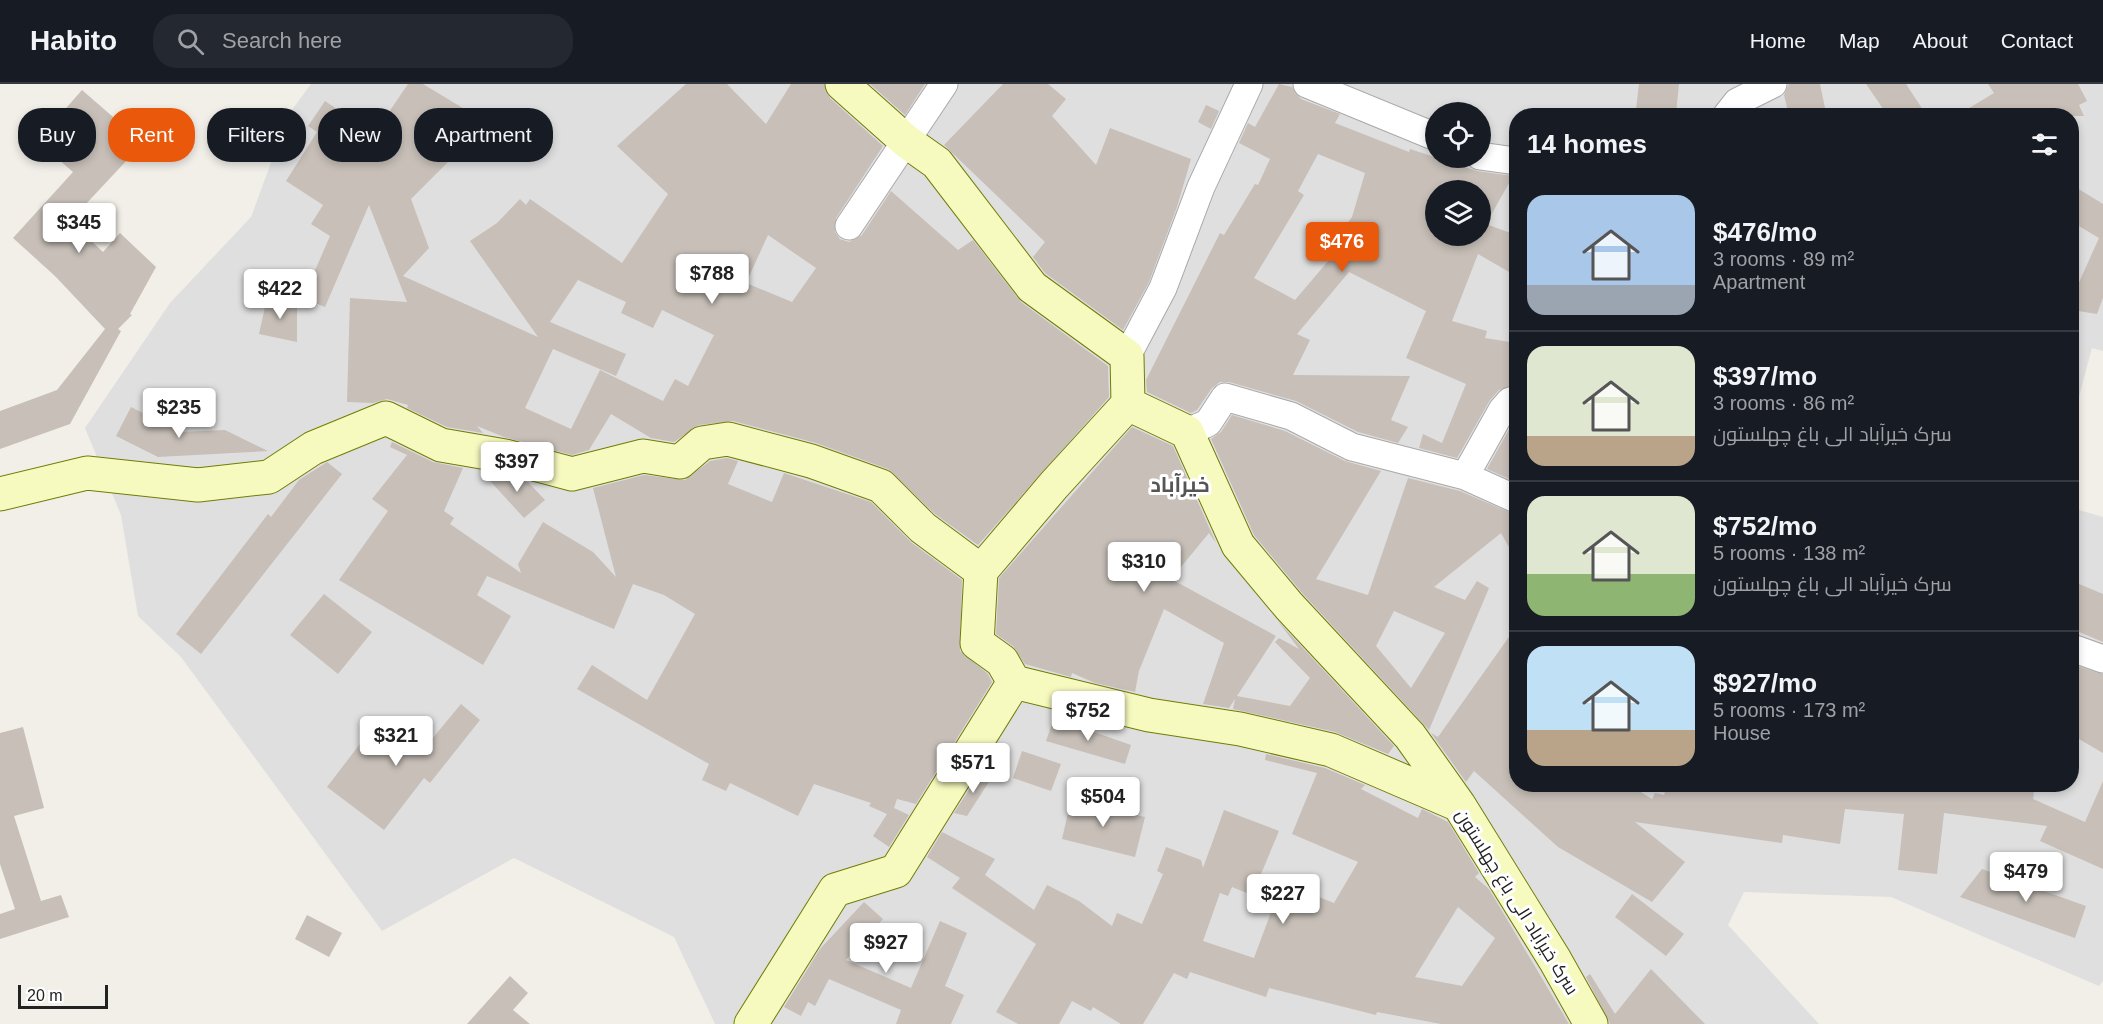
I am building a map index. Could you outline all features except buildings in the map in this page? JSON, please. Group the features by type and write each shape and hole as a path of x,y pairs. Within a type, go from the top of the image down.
{"street":[{"path":"842,84 906,141 937,163 1032,287 1127,356"},
{"path":"849,226 944,84"},
{"path":"751,1024 835,890 896,871 1014,682 1002,661 977,643 981,571 1054,485 1128,404 1127,356 1163,288 1201,187 1249,84"},
{"path":"1307,84 1425,132"},
{"path":"1732,108 1737,102 1773,84"},
{"path":"1491,158 1509,160"},
{"path":"1187,432 1208,423 1225,397 1291,417 1352,447 1465,476 1509,496"},
{"path":"1465,476 1502,410 1509,402"},
{"path":"1128,404 1187,432 1238,545 1289,606 1410,736 1459,804"},
{"path":"0,494 87,473 198,485 269,477 313,448 386,418 441,445 505,456 572,474 643,456 680,462 702,443 728,439 811,461 880,486 923,528 981,571"},
{"path":"2079,650 2103,659"},
{"name":"سرک خیرآباد الی باغ چهلستون","path":"1014,682 1149,715 1240,729 1331,750 1459,804 1555,960 1591,1024"}],"shaded area":[{"path":"311,84 2103,84 2103,351 2092,348 2079,397 2079,108 1509,108 1509,792 2079,792 2079,510 2103,517 2103,981 2099,986 1891,897 1744,892 1728,925 1819,1024 715,1024 674,937 514,858 382,931 181,657 138,616 121,515 85,428 170,303 251,217 271,162 306,162 306,108 293,108"}],"district":[{"name":"خیرآباد","path":"1180,485"}]}
